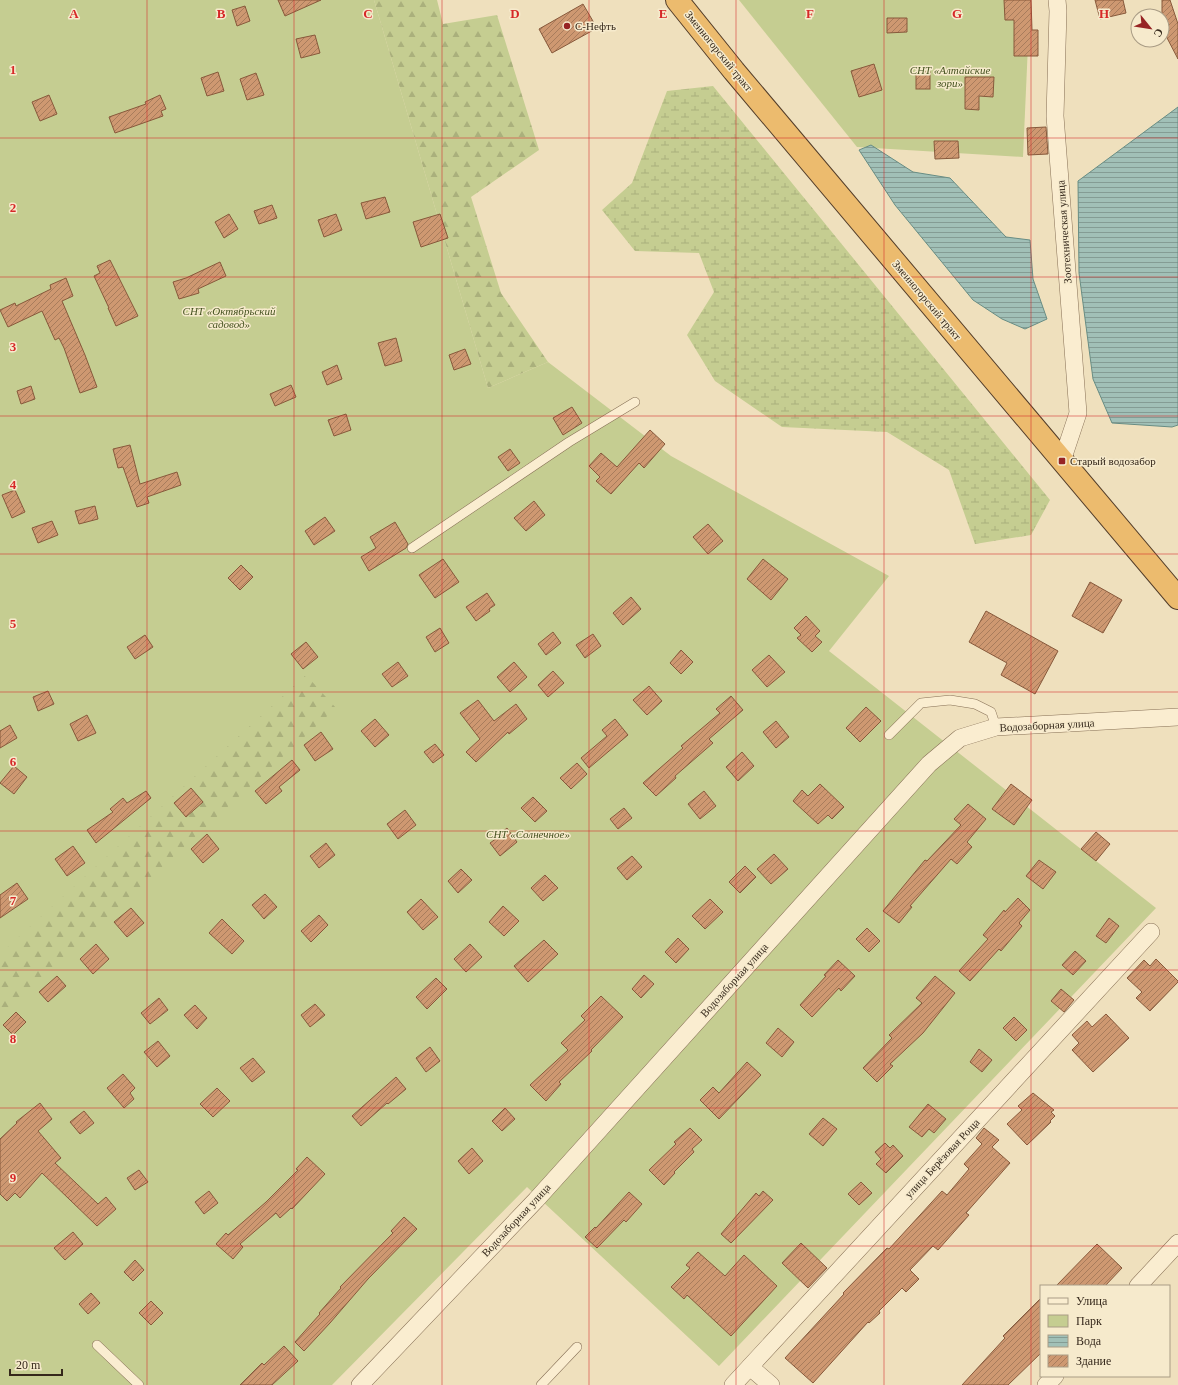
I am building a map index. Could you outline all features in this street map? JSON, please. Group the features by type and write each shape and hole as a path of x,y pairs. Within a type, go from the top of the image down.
{"highway":[{"name":"Змеиногорский тракт","path":"677,0 734,71 1178,598"}],"street":[{"name":"Зоотехническая улица","path":"1057,0 1055,116 1078,413 1062,461"},
{"name":"Водозаборная улица","path":"360,1385 536,1200 929,764 960,738 996,728 1178,717"},
{"name":"улица Берёзовая Роща","path":"733,1385 1151,932"},
{"path":"1139,1285 1178,1243"},
{"path":"750,1367 771,1385"},
{"path":"1046,1385 1054,1377"}],"lane":[{"path":"412,548 569,442 635,402"},
{"path":"889,735 921,703 950,700 975,704 991,712 996,728"},
{"path":"97,1345 139,1385"},
{"path":"541,1385 577,1347"}],"green space":[{"name":"СНТ «Солнечное»","path":"0,0 374,0 488,388 548,362 671,456 889,576 829,651 1156,908 719,1366 527,1187 332,1385 0,1385"},
{"path":"374,0 437,0 443,24 497,15 539,150 471,197 501,293 548,362 488,388"},
{"name":"СНТ «Алтайские зори»","path":"739,0 1030,0 1023,157 857,147"},
{"path":"713,86 1050,500 1031,535 975,544 949,470 887,432 782,427 715,381 687,335 714,292 699,253 635,251 602,210 632,183 667,91"},
{"path":"306,675 336,708 0,1015 0,954"}],"water":[{"path":"1178,107 1178,425 1172,427 1112,423 1093,379 1079,273 1078,181"},
{"path":"871,145 913,172 950,178 1006,237 1030,240 1033,279 1047,319 1025,329 1002,319 973,300 895,205 859,150"}],"building":[{"path":"278,0 321,0 285,16"},
{"path":"1004,0 1031,0 1032,30 1038,30 1038,56 1014,56 1014,20 1005,20"},
{"path":"1095,0 1123,0 1126,13 1100,19"},
{"path":"1162,0 1170,0 1178,24 1178,59 1170,44 1170,8 1162,8"},
{"path":"583,4 597,28 552,53 539,29"},
{"path":"245,6 250,21 237,26 232,10"},
{"path":"887,18 907,18 907,32 887,33"},
{"path":"315,35 320,53 301,58 296,39"},
{"path":"874,64 882,90 859,97 851,71"},
{"path":"218,72 224,91 207,96 201,78"},
{"path":"916,72 930,72 930,89 916,89"},
{"path":"256,73 264,95 247,100 240,79"},
{"path":"965,77 994,77 993,97 979,96 979,110 965,109"},
{"path":"49,95 57,114 40,121 32,102"},
{"path":"160,95 166,109 161,111 163,116 115,133 109,117 146,104 145,102"},
{"path":"1046,127 1048,154 1028,155 1027,128"},
{"path":"934,141 958,141 959,158 935,159"},
{"path":"385,197 390,212 366,219 361,203"},
{"path":"272,205 277,218 259,224 254,211"},
{"path":"229,214 238,229 224,238 215,222"},
{"path":"336,214 342,230 324,237 318,220"},
{"path":"440,214 448,238 421,247 413,222"},
{"path":"110,260 138,316 116,326 94,276 100,273 97,266"},
{"path":"220,262 226,276 198,289 199,293 179,299 173,282 186,278"},
{"path":"66,278 73,296 62,301 97,387 80,393 64,348 59,338 55,340 42,311 8,327 0,310 15,303 16,306 51,289 50,285"},
{"path":"396,338 402,361 385,366 378,343"},
{"path":"465,349 471,364 454,370 449,355"},
{"path":"337,365 342,379 327,385 322,372"},
{"path":"291,385 296,397 275,406 270,394"},
{"path":"31,386 35,399 21,404 17,391"},
{"path":"572,407 582,423 563,435 553,418"},
{"path":"346,414 351,430 334,436 328,420"},
{"path":"650,430 665,444 644,468 639,463 611,494 596,481 600,477 589,466 601,453 617,467"},
{"path":"130,445 140,484 177,472 181,485 147,497 149,503 137,507 123,467 118,468 113,449"},
{"path":"510,449 520,463 508,471 498,457"},
{"path":"15,490 25,512 12,518 2,495"},
{"path":"534,501 545,515 526,531 514,518"},
{"path":"95,506 98,519 79,524 75,511"},
{"path":"325,517 335,531 314,545 305,531"},
{"path":"52,521 58,535 38,543 32,528"},
{"path":"395,522 408,544 406,548 369,571 361,557 376,548 370,537"},
{"path":"708,524 723,541 708,554 693,537"},
{"path":"443,559 459,582 435,598 419,575"},
{"path":"763,559 788,579 771,600 747,579"},
{"path":"241,565 253,577 240,590 228,578"},
{"path":"1090,582 1122,600 1103,633 1072,616"},
{"path":"487,593 495,605 489,609 490,611 476,621 466,607"},
{"path":"631,597 641,609 623,625 613,613"},
{"path":"986,611 1058,651 1035,694 1001,675 1007,663 969,642"},
{"path":"806,616 820,631 815,636 822,642 812,652 797,638 801,635 794,628"},
{"path":"440,628 449,643 435,652 426,637"},
{"path":"553,632 561,643 546,655 538,644"},
{"path":"593,634 601,646 585,658 576,645"},
{"path":"145,635 153,647 135,659 127,647"},
{"path":"306,642 318,657 303,669 291,654"},
{"path":"681,650 693,662 681,674 670,663"},
{"path":"769,655 785,672 767,687 752,670"},
{"path":"398,662 408,676 392,687 382,674"},
{"path":"514,662 527,677 510,692 497,677"},
{"path":"553,671 564,683 548,697 538,685"},
{"path":"649,686 662,701 647,715 633,700"},
{"path":"48,691 54,704 38,711 33,697"},
{"path":"731,696 743,710 709,739 713,743 675,776 676,778 656,796 643,783 683,748 681,746 720,713 716,709"},
{"path":"478,700 494,721 516,704 527,719 509,734 508,732 476,762 466,752 480,739 460,713"},
{"path":"866,707 881,721 860,742 846,728"},
{"path":"87,715 96,733 78,741 70,724"},
{"path":"375,719 389,735 375,747 361,731"},
{"path":"615,719 628,735 589,768 581,758 607,736 602,730"},
{"path":"776,721 789,737 776,748 763,732"},
{"path":"10,725 17,738 0,748 0,731"},
{"path":"321,732 333,749 315,761 304,745"},
{"path":"435,744 444,755 433,763 424,752"},
{"path":"742,752 754,766 738,781 726,767"},
{"path":"292,760 300,770 279,787 282,791 266,804 255,791"},
{"path":"577,763 587,774 571,789 560,778"},
{"path":"14,766 27,777 14,794 0,783"},
{"path":"820,784 844,807 832,819 828,815 818,824 793,801 802,790 808,796"},
{"path":"1011,784 1032,800 1014,825 992,809"},
{"path":"191,788 203,802 186,817 174,803"},
{"path":"146,791 151,798 96,843 87,830 113,812 110,809 123,798 127,803"},
{"path":"704,791 716,806 700,819 688,804"},
{"path":"533,797 547,811 535,822 521,808"},
{"path":"968,804 986,819 967,842 972,847 957,864 951,859 910,906 912,907 899,923 883,911 925,860 927,861 961,825 954,819"},
{"path":"624,808 632,818 618,829 610,819"},
{"path":"405,810 416,825 398,839 387,824"},
{"path":"507,828 517,842 500,856 490,843"},
{"path":"1096,832 1110,844 1096,861 1081,849"},
{"path":"207,834 219,849 203,863 191,849"},
{"path":"326,843 335,855 319,868 310,856"},
{"path":"73,846 85,863 67,876 55,859"},
{"path":"774,854 788,869 771,884 757,869"},
{"path":"632,856 642,867 627,880 617,868"},
{"path":"1039,860 1056,872 1043,889 1026,876"},
{"path":"745,866 756,877 740,893 729,882"},
{"path":"461,869 472,880 458,893 448,881"},
{"path":"545,875 558,888 543,901 531,888"},
{"path":"17,883 28,899 0,918 0,895"},
{"path":"265,894 277,907 264,919 252,905"},
{"path":"1018,898 1030,910 1019,923 1022,926 1001,951 999,949 970,981 959,971 988,939 983,935 1004,910 1005,912"},
{"path":"421,899 438,917 423,930 407,912"},
{"path":"710,899 723,912 705,929 692,916"},
{"path":"503,906 519,921 504,936 489,922"},
{"path":"131,908 144,923 127,937 114,922"},
{"path":"319,915 328,925 311,942 301,931"},
{"path":"1109,918 1119,926 1106,943 1096,936"},
{"path":"222,919 244,941 232,954 209,933"},
{"path":"867,928 880,941 869,952 856,939"},
{"path":"678,938 689,949 676,963 665,952"},
{"path":"544,940 558,954 528,982 514,966"},
{"path":"96,944 109,959 93,974 80,959"},
{"path":"470,944 482,957 466,972 454,959"},
{"path":"1075,951 1086,961 1073,975 1062,965"},
{"path":"1156,959 1178,982 1150,1011 1136,998 1142,992 1127,978 1144,960 1150,966"},
{"path":"838,960 855,976 841,991 839,988 812,1017 800,1005"},
{"path":"644,975 654,984 641,998 632,989"},
{"path":"57,976 66,986 48,1002 39,992"},
{"path":"935,976 955,993 923,1033 890,1064 893,1066 877,1082 863,1068 892,1038 889,1035 922,1003 916,998"},
{"path":"436,978 447,989 427,1009 416,997"},
{"path":"1061,989 1074,1000 1064,1012 1051,1001"},
{"path":"601,996 623,1017 591,1050 592,1051 559,1082 561,1084 546,1101 530,1085 568,1050 561,1043 585,1020 581,1016"},
{"path":"159,998 168,1010 150,1024 141,1013"},
{"path":"315,1004 325,1015 310,1027 301,1015"},
{"path":"195,1005 207,1018 197,1029 184,1015"},
{"path":"16,1012 26,1022 13,1035 3,1025"},
{"path":"1106,1014 1129,1038 1093,1072 1072,1050 1079,1043 1072,1035 1087,1021 1092,1027"},
{"path":"1014,1017 1027,1030 1016,1041 1003,1028"},
{"path":"778,1028 794,1042 782,1057 766,1043"},
{"path":"158,1041 170,1056 157,1067 144,1052"},
{"path":"430,1047 440,1061 426,1072 416,1058"},
{"path":"979,1049 992,1060 982,1072 970,1062"},
{"path":"253,1058 265,1072 252,1082 240,1068"},
{"path":"747,1062 761,1075 719,1119 700,1100 713,1087 719,1093"},
{"path":"123,1074 135,1088 130,1093 134,1099 124,1108 107,1088"},
{"path":"396,1077 406,1089 388,1104 387,1103 361,1126 352,1116"},
{"path":"217,1088 230,1101 213,1117 200,1104"},
{"path":"1033,1093 1054,1110 1051,1112 1055,1116 1050,1121 1051,1122 1027,1145 1007,1124 1022,1110 1018,1106"},
{"path":"40,1103 52,1119 38,1131 61,1158 55,1163 98,1204 106,1197 116,1209 97,1226 42,1173 20,1198 15,1193 7,1201 0,1194 0,1139 17,1123 16,1122"},
{"path":"928,1104 946,1119 934,1133 929,1129 922,1137 909,1127"},
{"path":"505,1108 515,1119 502,1131 492,1121"},
{"path":"84,1111 94,1123 80,1134 70,1122"},
{"path":"823,1118 837,1129 823,1146 809,1134"},
{"path":"690,1128 702,1140 692,1149 694,1152 674,1172 675,1173 664,1185 649,1170 676,1144 674,1142"},
{"path":"984,1128 999,1140 992,1147 1010,1163 966,1213 969,1215 938,1250 933,1246 910,1270 919,1279 906,1292 902,1288 879,1311 880,1313 869,1323 868,1322 813,1383 785,1358 844,1294 843,1293 887,1248 889,1249 942,1191 947,1195 969,1169 964,1164 982,1144 976,1138"},
{"path":"885,1143 890,1148 893,1145 903,1156 886,1173 876,1164 881,1159 875,1152"},
{"path":"472,1148 483,1161 469,1174 458,1161"},
{"path":"307,1157 325,1174 292,1209 291,1208 280,1218 276,1213 240,1244 243,1247 233,1259 216,1244 226,1233 228,1235 266,1202 298,1170 296,1169"},
{"path":"139,1170 148,1182 135,1190 127,1178"},
{"path":"861,1182 872,1193 859,1205 848,1194"},
{"path":"209,1191 218,1203 204,1214 195,1202"},
{"path":"763,1191 773,1200 731,1243 721,1234 756,1193 759,1196"},
{"path":"629,1192 642,1204 626,1222 624,1220 597,1248 585,1237 595,1227 596,1228"},
{"path":"404,1217 417,1229 368,1279 304,1351 295,1342 320,1314 319,1313 341,1288 340,1287 393,1233 391,1231"},
{"path":"73,1232 83,1244 65,1260 54,1248"},
{"path":"801,1243 827,1268 808,1288 782,1263"},
{"path":"1097,1244 1122,1268 1106,1285 1057,1285"},
{"path":"698,1252 725,1276 744,1255 777,1286 731,1336 687,1295 684,1299 671,1287 690,1268 686,1265"},
{"path":"135,1260 144,1270 133,1281 124,1272"},
{"path":"91,1293 100,1303 88,1314 79,1304"},
{"path":"1040,1299 1040,1354 1008,1385 962,1385 1005,1338 1003,1336"},
{"path":"151,1301 163,1313 151,1325 139,1313"},
{"path":"284,1346 298,1361 272,1385 240,1385 262,1363 264,1365"}],"place":[{"name":"С-Нефть","path":"567,26"},
{"name":"Старый водозабор","path":"1062,461"}],"park label":[{"name":"СНТ «Октябрьский садовод»","path":"229,317"}]}
